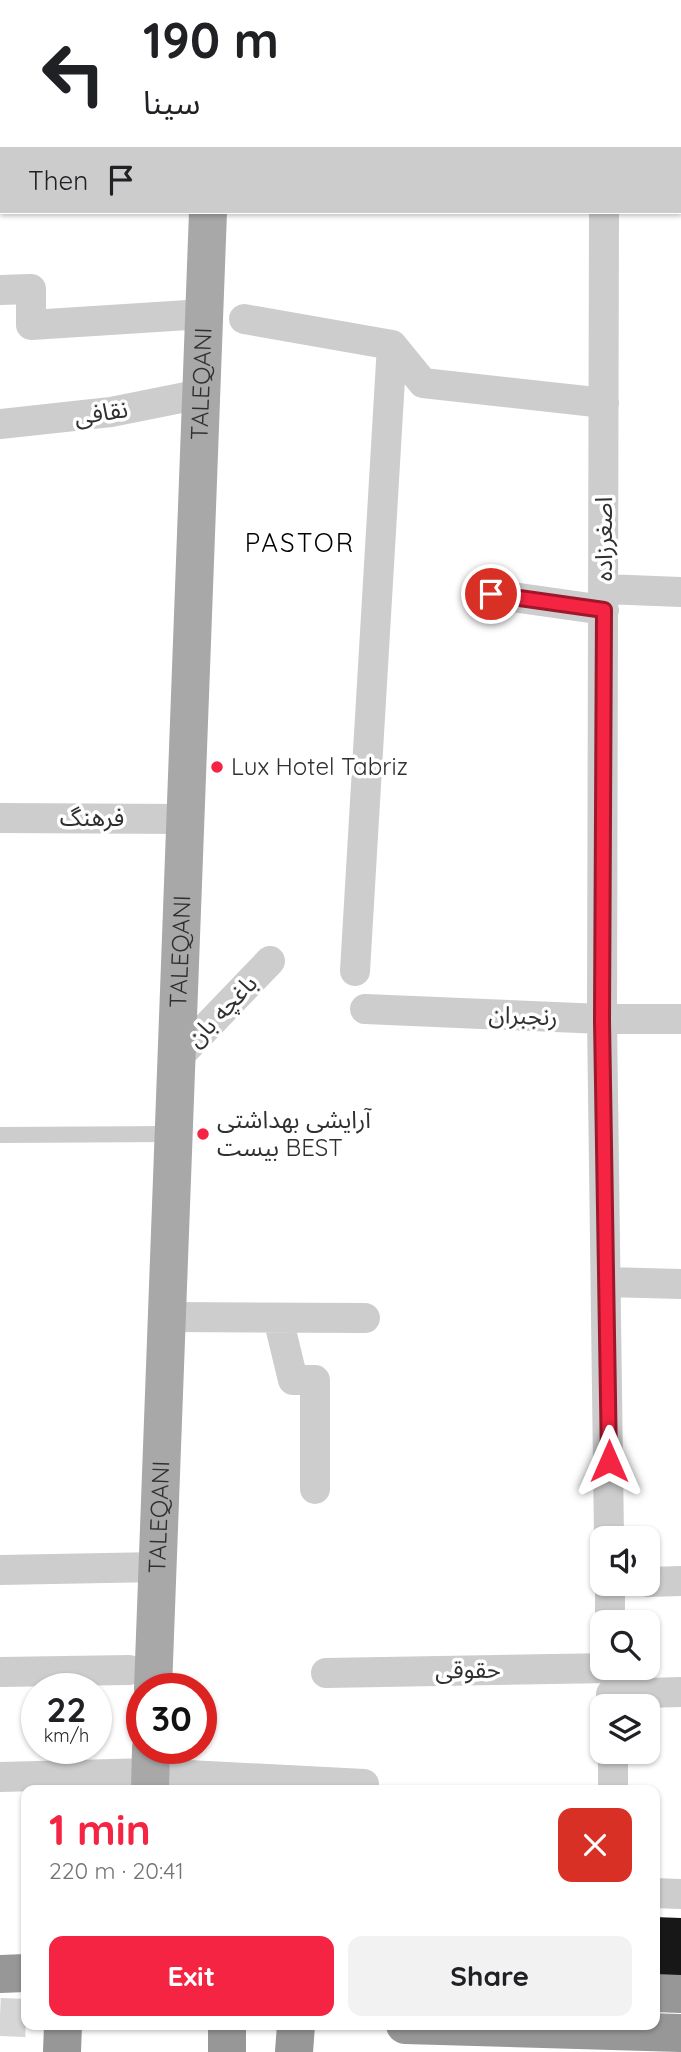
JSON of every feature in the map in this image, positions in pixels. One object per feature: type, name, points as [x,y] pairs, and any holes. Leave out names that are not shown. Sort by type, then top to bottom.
[{"type":"highway","points":[[0,1974],[21,1973]]},
{"type":"highway","points":[[660,1993],[681,1994]]},
{"type":"highway","points":[[62,2052],[63,2030]]},
{"type":"highway","points":[[227,2030],[228,2052]]},
{"type":"highway","points":[[295,2052],[296,2030]]},
{"type":"highway","points":[[578,2030],[681,2033]]},
{"type":"main road","name":"TALEQANI","points":[[142,1673],[158,1567],[174,1061],[208,214]]},
{"type":"street","name":"اصغرزاده","points":[[604,214],[602,1020],[609,1526]]},
{"type":"street","points":[[0,290],[31,289],[31,324],[204,314]]},
{"type":"street","points":[[244,319],[391,345],[423,383],[604,403]]},
{"type":"street","points":[[355,971],[391,345]]},
{"type":"street","name":"نقافی","points":[[0,424],[111,412],[201,394]]},
{"type":"street","points":[[491,594],[604,599],[681,592]]},
{"type":"street","name":"فرهنگ","points":[[0,818],[184,819]]},
{"type":"street","name":"باغچه بان","points":[[174,1061],[270,961]]},
{"type":"street","name":"رنجبران","points":[[365,1009],[602,1020],[681,1018]]},
{"type":"street","points":[[607,1282],[681,1284]]},
{"type":"street","points":[[165,1317],[365,1318]]},
{"type":"street","points":[[278,1318],[293,1380],[315,1380],[315,1489]]},
{"type":"street","points":[[0,1570],[158,1567]]},
{"type":"street","points":[[660,1582],[681,1581]]},
{"type":"street","points":[[0,1672],[126,1679]]},
{"type":"street","name":"حقوقی","points":[[326,1673],[611,1684],[681,1692]]},
{"type":"street","points":[[612,1764],[613,1785]]},
{"type":"street","points":[[0,1777],[150,1770],[364,1784]]},
{"type":"street","points":[[660,1893],[681,1894]]},
{"type":"lane","points":[[0,1135],[172,1134]]},
{"type":"building","points":[[660,1917],[681,1918],[681,1984],[660,1982]]},
{"type":"tunnel","points":[[0,2017],[21,2018]]},
{"type":"place","name":"Lux Hotel Tabriz","points":[[217,767]]},
{"type":"place","name":"آرایشی بهداشتی بیست BEST","points":[[203,1134]]},
{"type":"district","name":"PASTOR","points":[[300,543]]},
{"type":"route","points":[[491,594],[604,610],[602,1020],[609,1461]]}]
